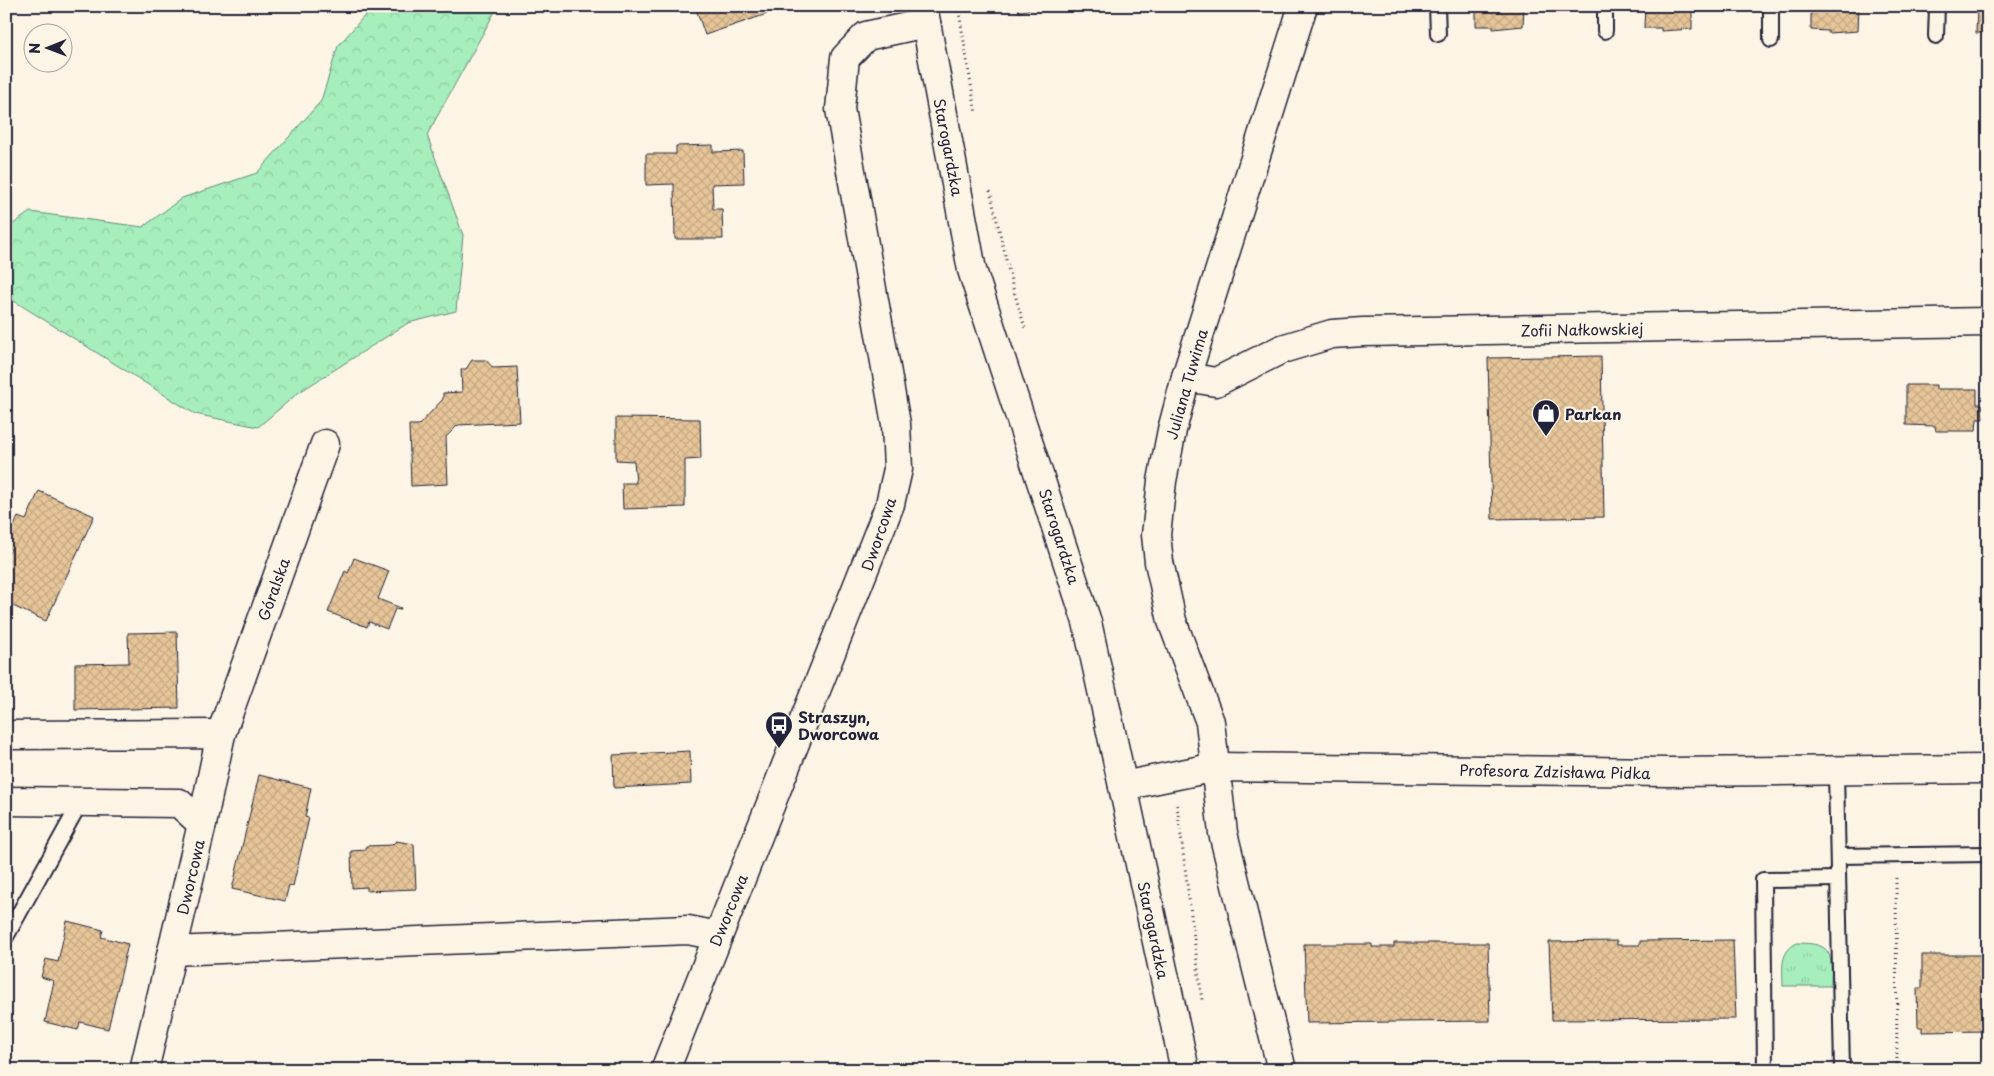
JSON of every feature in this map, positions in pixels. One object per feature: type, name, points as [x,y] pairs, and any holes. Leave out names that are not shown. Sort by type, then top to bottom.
[{"type":"street","name":"Juliana Tuwima","points":[[1282,1070],[1223,833],[1210,722],[1166,598],[1156,535],[1162,482],[1172,430],[1186,376],[1303,6]]},
{"type":"street","name":"Starogardzka","points":[[924,14],[972,270],[1087,622],[1185,1070]]},
{"type":"street","name":"Dworcowa","points":[[665,1070],[873,553],[890,504],[898,469],[896,424],[840,109],[846,58],[866,36],[924,14]]},
{"type":"street","name":"Zofii Nałkowskiej","points":[[1186,376],[1216,382],[1282,349],[1332,334],[1988,322]]},
{"type":"street","name":"Góralska","points":[[202,824],[221,734],[325,444]]},
{"type":"street","points":[[6,735],[221,734]]},
{"type":"street","name":"Profesora Zdzisława Pidka","points":[[1123,786],[1216,767],[1668,772],[1988,769]]},
{"type":"street","name":"Dworcowa","points":[[6,801],[180,803],[202,824],[144,1070]]},
{"type":"street","points":[[172,951],[688,930],[718,936]]},
{"type":"lane","points":[[1437,6],[1438,34]]},
{"type":"lane","points":[[1605,6],[1605,31]]},
{"type":"lane","points":[[1771,6],[1771,40]]},
{"type":"lane","points":[[1936,6],[1936,36]]},
{"type":"lane","points":[[1836,771],[1842,1070]]},
{"type":"lane","points":[[6,936],[80,803]]},
{"type":"lane","points":[[1838,856],[1988,854]]},
{"type":"lane","points":[[1765,1070],[1763,880],[1838,880]]},
{"type":"path","points":[[958,6],[977,121]]},
{"type":"path","points":[[989,188],[1012,285]]},
{"type":"path","points":[[1176,797],[1204,1010]]},
{"type":"path","points":[[1896,856],[1898,1070]]},
{"type":"green space","points":[[373,6],[498,6],[427,135],[463,235],[456,311],[408,323],[298,393],[258,427],[195,414],[6,296],[6,229],[30,212],[143,227],[182,198],[257,173],[321,101],[338,46]]},
{"type":"green space","points":[[1797,943],[1818,945],[1828,952],[1831,965],[1831,986],[1783,986],[1783,962],[1787,951]]},
{"type":"building","points":[[695,6],[765,6],[767,14],[705,35]]},
{"type":"building","points":[[1017,6],[1042,6],[1019,12]]},
{"type":"building","points":[[1476,6],[1524,6],[1523,26],[1493,29],[1493,26],[1476,26]]},
{"type":"building","points":[[1645,6],[1692,6],[1692,29],[1661,31],[1661,28],[1644,28]]},
{"type":"building","points":[[1811,6],[1859,6],[1858,31],[1828,33],[1828,31],[1811,30]]},
{"type":"building","points":[[1977,6],[1988,6],[1988,33],[1976,33]]},
{"type":"building","points":[[713,145],[713,152],[743,151],[744,183],[712,184],[713,209],[722,209],[723,239],[675,239],[674,184],[646,185],[646,154],[676,154],[676,146]]},
{"type":"building","name":"Parkan","points":[[1601,356],[1604,517],[1492,519],[1488,358]]},
{"type":"building","points":[[472,360],[486,360],[493,368],[517,367],[520,422],[458,425],[446,437],[448,484],[411,486],[409,425],[419,425],[443,399],[443,393],[462,392],[461,369],[466,369]]},
{"type":"building","points":[[1906,385],[1936,385],[1936,389],[1977,389],[1977,404],[1982,404],[1983,419],[1977,419],[1976,431],[1936,431],[1935,426],[1906,425]]},
{"type":"building","points":[[616,418],[700,419],[701,459],[685,460],[685,507],[623,509],[622,483],[636,483],[634,461],[616,460]]},
{"type":"building","points":[[39,491],[94,516],[46,621],[6,603],[6,559],[11,549],[6,547],[6,542],[18,517],[26,520]]},
{"type":"building","points":[[354,558],[389,571],[378,599],[401,608],[400,610],[395,609],[387,629],[369,622],[367,627],[328,612],[345,571],[348,573]]},
{"type":"building","points":[[177,632],[179,708],[75,710],[75,664],[129,663],[128,633]]},
{"type":"building","points":[[690,751],[691,784],[614,788],[613,755]]},
{"type":"building","points":[[259,775],[311,788],[305,817],[309,818],[293,886],[289,885],[285,901],[232,889]]},
{"type":"building","points":[[396,841],[414,844],[416,889],[367,891],[367,887],[352,888],[351,851],[366,850],[366,846],[392,845]]},
{"type":"building","points":[[67,921],[103,930],[101,937],[128,944],[108,1029],[80,1022],[78,1030],[45,1022],[54,981],[41,977],[46,959],[58,962]]},
{"type":"building","points":[[1733,940],[1736,1019],[1552,1020],[1549,942],[1617,941],[1617,945],[1640,945],[1640,941]]},
{"type":"building","points":[[1394,943],[1488,943],[1490,1021],[1307,1023],[1304,944],[1372,944],[1372,947],[1394,947]]},
{"type":"building","points":[[1922,955],[1988,955],[1988,1031],[1922,1032],[1922,1027],[1918,1027],[1917,988],[1922,988]]},
{"type":"place","name":"Parkan","points":[[1546,437]]},
{"type":"place","name":"Straszyn, Dworcowa","points":[[779,749]]}]
